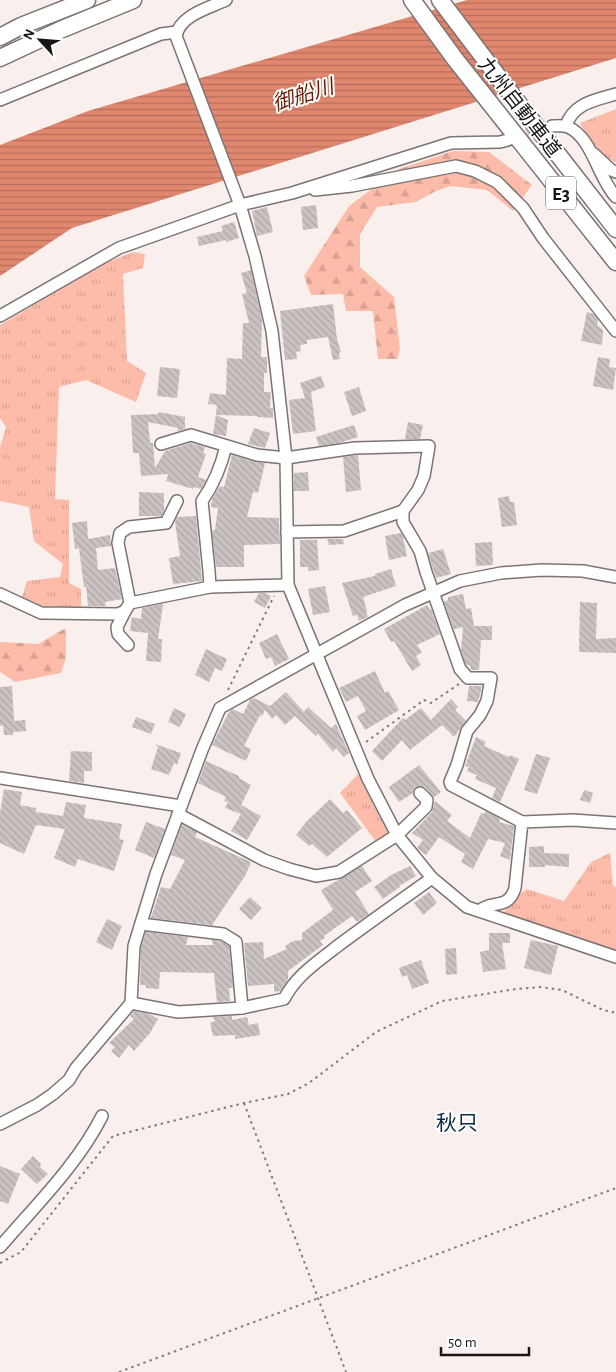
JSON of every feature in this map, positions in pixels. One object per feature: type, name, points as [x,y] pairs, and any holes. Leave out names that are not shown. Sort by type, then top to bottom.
[{"type":"highway","points":[[0,37],[21,26],[87,0]]},
{"type":"highway","points":[[0,58],[60,30],[133,0]]},
{"type":"highway","points":[[405,0],[455,59]]},
{"type":"highway","name":"九州自動車道","points":[[412,0],[507,132],[616,262]]},
{"type":"highway","name":"九州自動車道","points":[[440,0],[616,229]]},
{"type":"street","points":[[226,0],[189,17],[182,23],[177,37],[240,205],[255,256],[272,330],[286,458],[287,532],[283,586],[316,655],[368,779],[397,835],[432,878],[467,907],[616,957]]},
{"type":"street","points":[[0,100],[161,34],[177,37]]},
{"type":"street","points":[[566,126],[572,112],[583,104],[616,94]]},
{"type":"street","points":[[552,126],[566,126],[580,135],[608,188],[616,197]]},
{"type":"street","points":[[0,316],[118,248],[240,205],[292,193],[452,143],[500,142],[507,132]]},
{"type":"street","points":[[588,147],[611,170],[616,172]]},
{"type":"street","points":[[292,193],[352,186],[456,166],[474,171],[497,182],[523,208],[543,238],[616,331]]},
{"type":"street","points":[[161,444],[191,435],[257,455],[286,458],[355,448],[429,446],[424,476],[418,490],[403,511],[403,522],[420,551],[460,668],[468,678],[491,678],[487,701],[480,715],[467,731],[458,765],[450,782],[451,785],[522,822],[573,820],[616,823]]},
{"type":"street","points":[[210,587],[202,501],[220,469],[226,446]]},
{"type":"street","points":[[128,645],[118,634],[117,627],[128,607],[118,543],[120,533],[129,527],[166,524],[177,501]]},
{"type":"street","points":[[287,532],[344,531],[403,511]]},
{"type":"street","points":[[0,1124],[37,1105],[53,1094],[68,1080],[131,1003],[134,946],[156,874],[179,810],[220,708],[405,604],[460,581],[501,573],[542,570],[583,571],[616,577]]},
{"type":"street","points":[[0,594],[41,613],[118,614],[128,607],[210,587],[283,586]]},
{"type":"street","points":[[0,778],[179,810],[264,860],[316,876],[339,872],[397,835],[426,807],[427,800],[420,793]]},
{"type":"street","points":[[478,911],[483,906],[505,903],[513,895],[522,822]]},
{"type":"street","points":[[131,1003],[178,1012],[242,1008],[284,999],[300,976],[356,932],[432,878]]},
{"type":"street","points":[[141,924],[223,934],[236,942],[242,1008]]},
{"type":"street","points":[[0,1247],[79,1154],[102,1116]]},
{"type":"path","points":[[220,708],[239,664],[283,586]]},
{"type":"path","points":[[356,749],[424,700],[431,703],[468,678]]},
{"type":"path","points":[[0,1263],[21,1252],[112,1136],[288,1094],[309,1083],[376,1032],[442,1001],[507,990],[541,987],[562,990],[602,1010],[616,1012]]},
{"type":"path","points":[[244,1103],[346,1372]]},
{"type":"path","points":[[119,1372],[616,1188]]},
{"type":"green space","points":[[616,109],[616,163],[600,151],[580,123]]},
{"type":"green space","points":[[453,151],[489,152],[532,185],[513,211],[487,190],[450,186],[416,202],[377,207],[360,234],[360,267],[394,297],[400,349],[397,359],[378,359],[373,311],[346,311],[343,294],[311,295],[304,276],[349,206],[399,169]]},
{"type":"green space","points":[[133,252],[145,254],[143,268],[123,274],[127,361],[146,373],[136,402],[86,380],[59,387],[55,499],[69,500],[69,583],[81,589],[81,608],[39,606],[22,597],[27,581],[60,577],[63,564],[34,541],[29,507],[0,501],[0,447],[6,427],[0,418],[0,325],[103,264]]},
{"type":"green space","points":[[66,628],[66,658],[61,673],[15,682],[0,672],[0,642],[38,644]]},
{"type":"green space","points":[[358,774],[389,835],[377,843],[340,793]]},
{"type":"green space","points":[[610,853],[613,886],[616,887],[616,953],[504,912],[513,898],[527,889],[564,901],[591,862]]},
{"type":"water","name":"御船川","points":[[467,0],[616,0],[616,58],[72,228],[0,276],[0,145],[88,111]]},
{"type":"building","points":[[316,205],[318,228],[303,230],[301,207]]},
{"type":"building","points":[[267,207],[273,232],[257,236],[252,211]]},
{"type":"building","points":[[234,222],[239,238],[199,246],[197,237],[223,231],[221,226]]},
{"type":"building","points":[[251,270],[262,320],[261,357],[267,357],[267,373],[264,373],[264,392],[271,392],[270,408],[273,408],[273,418],[216,415],[217,405],[208,404],[210,393],[226,395],[227,358],[242,359],[243,323],[249,323],[242,294],[247,293],[241,273]]},
{"type":"building","points":[[333,304],[337,339],[341,352],[339,353],[340,359],[333,360],[328,337],[307,340],[307,344],[300,345],[301,351],[296,352],[297,359],[285,360],[280,311]]},
{"type":"building","points":[[587,312],[593,314],[598,320],[597,325],[603,330],[602,345],[581,341]]},
{"type":"building","points":[[598,357],[610,359],[609,367],[616,368],[613,390],[593,386]]},
{"type":"building","points":[[160,367],[180,369],[177,398],[157,396]]},
{"type":"building","points":[[321,376],[325,387],[311,392],[316,431],[293,434],[289,400],[305,398],[300,383]]},
{"type":"building","points":[[359,387],[366,411],[352,416],[344,392]]},
{"type":"building","points":[[159,412],[185,417],[185,429],[177,431],[178,428],[148,422],[150,443],[153,443],[155,468],[165,451],[191,443],[205,447],[203,453],[206,454],[198,477],[206,480],[201,489],[194,487],[193,489],[166,481],[168,474],[141,476],[139,453],[133,453],[131,415],[158,414]]},
{"type":"building","points":[[216,415],[228,420],[226,436],[213,434]]},
{"type":"building","points":[[408,422],[423,425],[420,439],[405,439]]},
{"type":"building","points":[[354,425],[358,437],[339,443],[319,446],[316,437]]},
{"type":"building","points":[[254,428],[270,433],[265,448],[248,444]]},
{"type":"building","points":[[232,455],[265,463],[258,493],[253,492],[247,517],[279,518],[280,544],[244,545],[244,567],[216,567],[212,531],[215,530],[218,508],[211,507],[212,499],[220,486],[224,487]]},
{"type":"building","points":[[358,455],[361,490],[346,492],[343,457]]},
{"type":"building","points":[[308,472],[309,491],[294,491],[294,473]]},
{"type":"building","points":[[139,492],[164,493],[164,511],[161,516],[139,516]]},
{"type":"building","points":[[509,496],[510,502],[514,502],[517,525],[502,527],[498,498]]},
{"type":"building","points":[[196,516],[202,581],[173,584],[169,558],[180,556],[175,522],[177,517]]},
{"type":"building","points":[[87,521],[88,539],[110,535],[111,546],[96,548],[98,570],[115,568],[122,599],[105,602],[106,606],[88,606],[79,548],[75,549],[72,523]]},
{"type":"building","points":[[401,533],[407,556],[389,560],[385,536]]},
{"type":"building","points":[[327,539],[343,539],[344,544],[329,545]]},
{"type":"building","points":[[300,540],[317,540],[319,570],[308,571],[308,567],[300,567]]},
{"type":"building","points":[[492,542],[493,565],[476,566],[475,543]]},
{"type":"building","points":[[443,549],[451,574],[436,578],[428,553]]},
{"type":"building","points":[[391,569],[396,586],[363,597],[368,617],[359,621],[357,615],[353,616],[342,583],[375,576],[375,574]]},
{"type":"building","points":[[325,586],[330,612],[313,615],[308,589]]},
{"type":"building","points":[[259,593],[271,596],[265,608],[254,602]]},
{"type":"building","points":[[463,594],[466,609],[471,608],[474,626],[492,626],[492,640],[481,640],[479,670],[471,670],[470,665],[466,665],[461,650],[463,627],[454,629],[444,602],[448,600],[448,597]]},
{"type":"building","points":[[580,602],[597,603],[596,639],[616,638],[616,653],[579,652]]},
{"type":"building","points":[[163,605],[158,639],[162,639],[161,662],[146,661],[148,633],[130,631],[132,617],[141,619],[142,608]]},
{"type":"building","points":[[427,605],[431,609],[440,634],[417,645],[422,652],[416,656],[421,665],[412,671],[394,641],[391,642],[384,629]]},
{"type":"building","points":[[277,634],[289,659],[275,666],[271,657],[266,659],[259,643]]},
{"type":"building","points":[[206,649],[227,659],[222,671],[215,668],[209,682],[195,675]]},
{"type":"building","points":[[375,671],[385,693],[388,691],[399,710],[365,730],[357,716],[366,711],[358,696],[346,702],[339,688]]},
{"type":"building","points":[[12,686],[14,721],[25,720],[26,731],[13,732],[13,735],[4,735],[3,725],[0,726],[0,687]]},
{"type":"building","points":[[469,686],[482,686],[478,702],[467,701]]},
{"type":"building","points":[[286,692],[304,712],[308,707],[331,728],[336,724],[349,753],[344,757],[336,748],[333,752],[318,734],[316,736],[295,716],[285,725],[276,715],[272,719],[265,710],[262,716],[260,715],[244,746],[251,749],[246,761],[212,745],[229,712],[233,709],[243,714],[250,700],[254,698],[270,706]]},
{"type":"building","points":[[451,699],[458,707],[455,710],[466,721],[454,737],[442,725],[410,750],[402,740],[382,761],[372,751],[403,718],[405,720],[421,708],[431,720]]},
{"type":"building","points":[[174,708],[186,714],[180,727],[168,722]]},
{"type":"building","points":[[136,717],[155,724],[151,734],[132,727]]},
{"type":"building","points":[[476,737],[486,742],[484,746],[509,757],[510,755],[519,759],[500,802],[492,798],[496,788],[475,779],[477,775],[467,771],[469,767],[465,766]]},
{"type":"building","points":[[155,744],[181,753],[177,765],[174,763],[169,775],[151,769],[158,747]]},
{"type":"building","points":[[71,751],[92,752],[92,771],[84,771],[84,783],[69,781]]},
{"type":"building","points":[[536,754],[550,758],[537,794],[524,790]]},
{"type":"building","points":[[206,761],[239,776],[239,778],[251,785],[241,805],[261,816],[247,840],[231,831],[241,814],[225,808],[228,802],[224,801],[226,797],[198,783]]},
{"type":"building","points":[[419,765],[441,792],[434,797],[425,787],[419,786],[414,788],[413,793],[399,802],[389,787]]},
{"type":"building","points":[[4,789],[22,792],[20,805],[36,808],[36,812],[63,816],[66,802],[86,805],[84,818],[122,824],[119,839],[124,840],[114,871],[78,859],[75,867],[54,858],[65,829],[36,825],[24,854],[0,843],[0,813]]},
{"type":"building","points":[[584,790],[593,793],[590,803],[580,800]]},
{"type":"building","points":[[330,799],[343,813],[347,810],[362,828],[327,857],[312,844],[309,846],[296,835],[306,822]]},
{"type":"building","points":[[435,801],[452,815],[447,821],[470,838],[481,813],[484,814],[486,811],[500,819],[499,822],[514,826],[510,860],[500,856],[505,843],[488,839],[473,869],[461,862],[465,854],[439,837],[426,855],[418,849],[423,840],[412,833],[432,812]]},
{"type":"building","points":[[146,822],[165,829],[154,858],[135,850]]},
{"type":"building","points":[[182,825],[197,832],[195,837],[251,862],[245,876],[212,925],[151,918],[161,887],[170,889],[185,860],[171,855]]},
{"type":"building","points":[[544,846],[544,853],[569,854],[569,867],[545,865],[545,867],[529,867],[529,847]]},
{"type":"building","points":[[362,866],[372,881],[355,892],[369,914],[357,922],[352,916],[324,936],[325,938],[320,941],[323,945],[288,971],[288,979],[280,991],[274,992],[274,984],[248,986],[244,943],[263,942],[264,959],[287,949],[285,946],[293,941],[302,940],[302,933],[333,910],[321,890]]},
{"type":"building","points":[[410,866],[416,876],[399,886],[383,899],[374,887],[391,875]]},
{"type":"building","points":[[429,892],[437,903],[423,915],[414,903]]},
{"type":"building","points":[[250,897],[262,908],[251,920],[239,909]]},
{"type":"building","points":[[107,919],[122,926],[112,950],[96,942]]},
{"type":"building","points":[[146,932],[188,937],[186,945],[213,945],[212,940],[220,941],[229,946],[233,988],[229,988],[230,1001],[217,1002],[214,973],[160,972],[159,989],[146,988],[146,985],[140,985],[141,947]]},
{"type":"building","points":[[489,933],[510,933],[510,943],[502,943],[506,969],[483,972],[480,952],[489,950]]},
{"type":"building","points":[[531,940],[558,946],[551,975],[524,968]]},
{"type":"building","points":[[456,948],[457,974],[446,975],[445,949]]},
{"type":"building","points":[[421,960],[429,983],[412,989],[407,975],[402,977],[399,968]]},
{"type":"building","points":[[134,1011],[149,1014],[158,1019],[150,1033],[134,1051],[129,1045],[119,1058],[111,1051],[115,1047],[109,1043],[134,1019],[130,1016]]},
{"type":"building","points":[[232,1016],[232,1020],[247,1017],[249,1025],[258,1023],[260,1035],[235,1039],[235,1035],[213,1036],[210,1023],[215,1021],[213,1017]]},
{"type":"building","points":[[33,1156],[41,1164],[40,1167],[48,1174],[37,1184],[21,1169]]},
{"type":"building","points":[[0,1166],[20,1174],[8,1204],[0,1201]]},
{"type":"tunnel","points":[[511,139],[546,128]]},
{"type":"district","name":"秋只","points":[[457,1123]]}]
